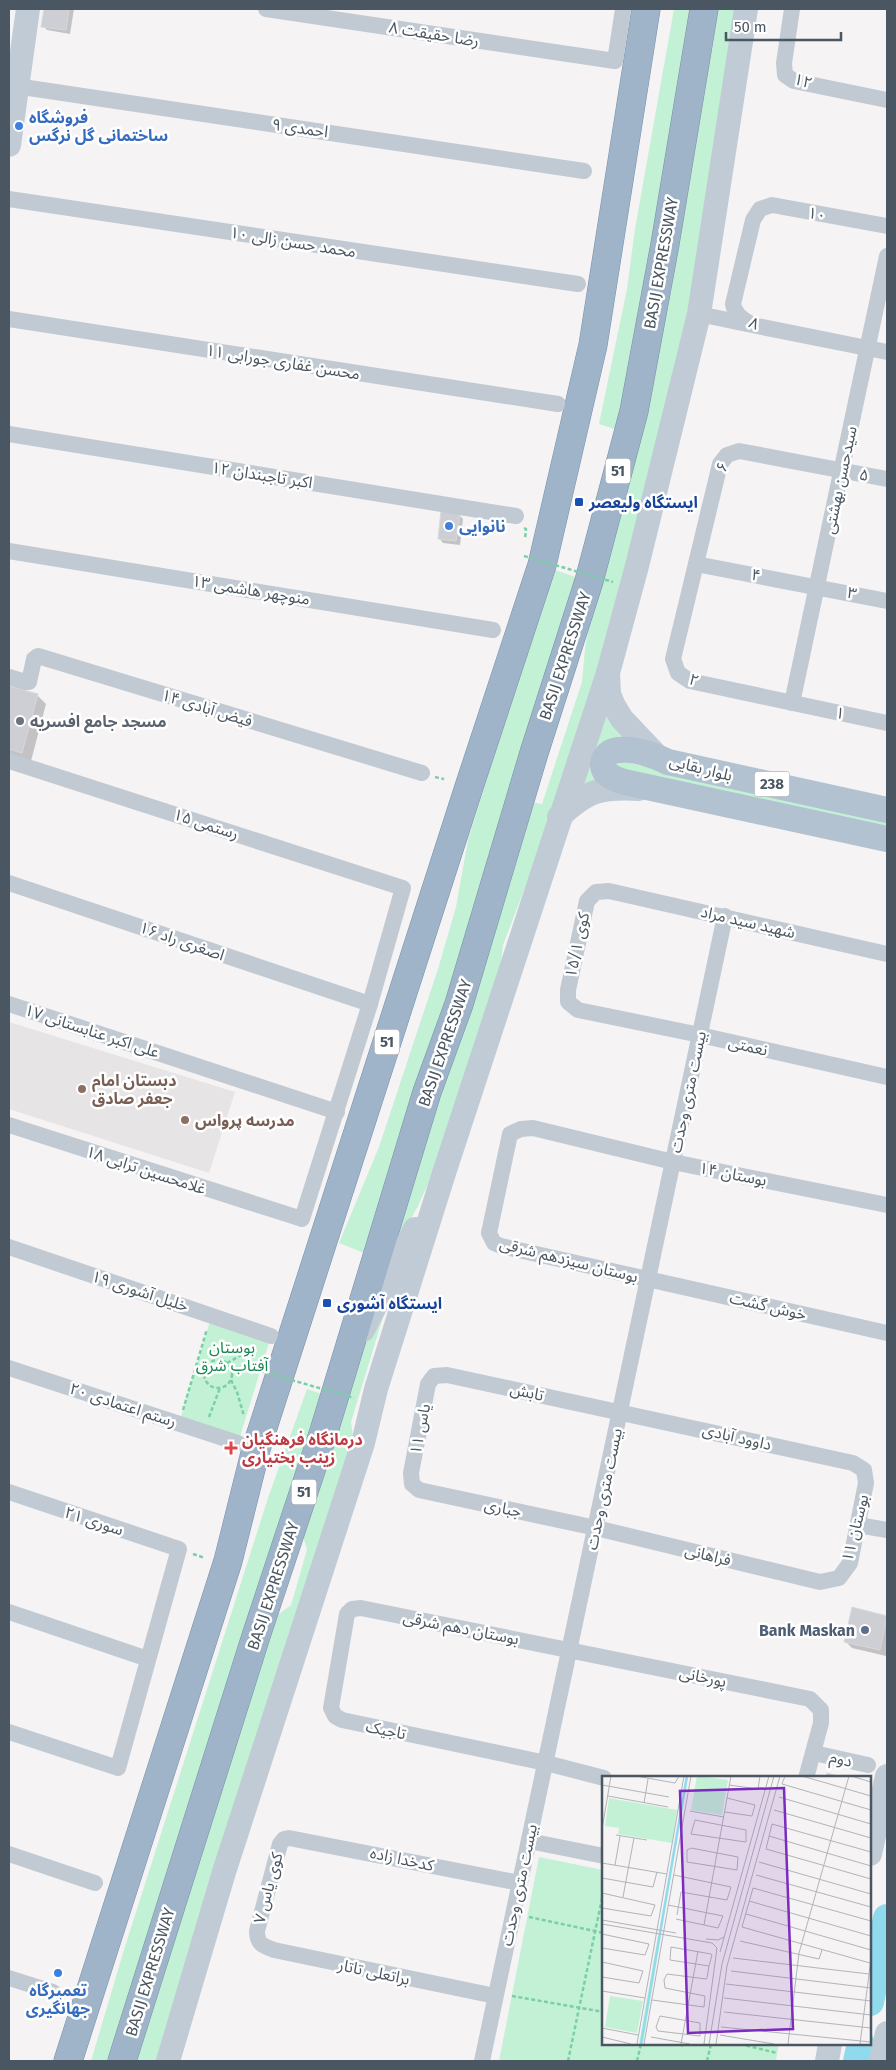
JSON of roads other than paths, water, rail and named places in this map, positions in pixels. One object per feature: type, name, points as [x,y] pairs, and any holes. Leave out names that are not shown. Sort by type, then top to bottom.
[{"type":"highway","name":"51","points":[[68,2061],[228,1561],[256,1449],[542,565],[593,345],[646,9]]},
{"type":"highway","name":"BASIJ EXPRESSWAY","points":[[122,2061],[244,1673],[324,1431],[346,1387],[428,1092],[459,1004],[534,753],[586,590],[634,411],[665,244],[704,9]]},
{"type":"main road","points":[[9,145],[13,86],[28,9]]},
{"type":"main road","points":[[168,2061],[224,1872],[363,1443],[376,1390],[445,1170],[609,665],[634,580],[699,314],[746,9]]},
{"type":"main road","name":"بلوار بقایی","points":[[609,665],[609,694],[618,712],[657,756],[668,762],[887,810]]},
{"type":"main road","points":[[657,756],[636,751],[618,750],[608,754],[603,761],[607,774],[660,791]]},
{"type":"main road","name":"بلوار بقایی","points":[[560,817],[578,799],[598,790],[613,788],[660,791],[887,839]]},
{"type":"main road","points":[[346,1387],[445,1170]]},
{"type":"main road","points":[[871,1844],[878,1771]]},
{"type":"main road","points":[[882,2061],[887,2033]]},
{"type":"main road","points":[[827,2061],[830,2045]]},
{"type":"street","name":"رضا حقیقت ۸","points":[[266,9],[609,61],[623,9]]},
{"type":"street","name":"۱۲","points":[[792,9],[784,63],[784,76],[794,81],[887,100]]},
{"type":"street","name":"احمدی ۹","points":[[13,86],[584,171]]},
{"type":"street","name":"محمد حسن زالی ۱۰","points":[[9,199],[578,284]]},
{"type":"street","name":"۱۰","points":[[753,220],[760,208],[772,205],[887,226]]},
{"type":"street","name":"۸","points":[[753,220],[733,304],[734,310],[738,315],[752,325],[887,352]]},
{"type":"street","name":"سیدحسن بهشتی","points":[[792,703],[887,256]]},
{"type":"street","points":[[699,314],[752,325]]},
{"type":"street","name":"محسن غفاری جورابی ۱۱","points":[[9,319],[558,404]]},
{"type":"street","name":"اکبر تاجبندان ۱۲","points":[[9,434],[516,516]]},
{"type":"street","name":"۶","points":[[696,564],[720,464],[727,455],[739,451],[842,471]]},
{"type":"street","name":"۵","points":[[842,471],[887,479]]},
{"type":"street","name":"منوچهر هاشمی ۱۳","points":[[9,551],[493,630]]},
{"type":"street","name":"۴","points":[[696,564],[817,586]]},
{"type":"street","name":"۲","points":[[696,564],[673,658],[678,673],[690,681],[792,703]]},
{"type":"street","name":"۳","points":[[817,586],[887,601]]},
{"type":"street","name":"فیض آبادی ۱۴","points":[[9,677],[29,682],[34,659],[38,656],[422,773]]},
{"type":"street","name":"۱","points":[[792,703],[887,723]]},
{"type":"street","name":"رستمی ۱۵","points":[[9,761],[403,888],[362,1002]]},
{"type":"street","name":"اصغری راد ۱۶","points":[[9,883],[362,1002]]},
{"type":"street","name":"شهید سید مراد","points":[[609,891],[887,954]]},
{"type":"street","name":"کوی ۱۵/۱","points":[[578,1010],[568,1002],[568,990],[587,901],[596,892],[609,891]]},
{"type":"street","name":"بیست متری وحدت","points":[[482,2061],[504,1996],[528,1841],[725,916]]},
{"type":"street","points":[[337,1112],[362,1002]]},
{"type":"street","name":"علی اکبر عنابستانی ۱۷","points":[[9,1004],[337,1112]]},
{"type":"street","name":"نعمتی","points":[[578,1010],[887,1077]]},
{"type":"street","name":"غلامحسین ترابی ۱۸","points":[[9,1125],[302,1219],[337,1112]]},
{"type":"street","name":"بوستان ۱۴","points":[[521,1128],[532,1128],[673,1162],[887,1205]]},
{"type":"street","name":"بوستان سیزدهم شرقی","points":[[521,1128],[510,1134],[489,1233],[494,1243],[648,1279]]},
{"type":"street","name":"خلیل آشوری ۱۹","points":[[9,1247],[271,1336]]},
{"type":"street","name":"خوش گشت","points":[[648,1279],[887,1333]]},
{"type":"street","name":"رستم اعتمادی ۲۰","points":[[9,1368],[238,1443]]},
{"type":"street","name":"تابش","points":[[434,1376],[447,1374],[620,1411]]},
{"type":"street","name":"یاس ۱۱","points":[[412,1484],[411,1473],[428,1384],[434,1376]]},
{"type":"street","name":"داوود آبادی","points":[[620,1411],[853,1463]]},
{"type":"street","name":"بوستان ۱۱","points":[[820,1582],[840,1578],[850,1563],[866,1484],[864,1470],[853,1463]]},
{"type":"street","name":"جباری","points":[[412,1484],[419,1490],[596,1528]]},
{"type":"street","name":"سوری ۲۱","points":[[9,1492],[179,1549],[148,1659]]},
{"type":"street","points":[[858,1525],[887,1530]]},
{"type":"street","name":"فراهانی","points":[[596,1528],[820,1582]]},
{"type":"street","name":"بوستان دهم شرقی","points":[[352,1609],[361,1608],[569,1649]]},
{"type":"street","name":"تاجیک","points":[[352,1609],[347,1614],[342,1642],[331,1708],[334,1716],[342,1720],[546,1763]]},
{"type":"street","points":[[9,1612],[148,1659],[118,1768],[9,1732]]},
{"type":"street","name":"پورخانی","points":[[569,1649],[810,1700],[821,1710],[821,1723],[814,1753]]},
{"type":"street","points":[[807,1776],[814,1753]]},
{"type":"street","name":"دوم","points":[[814,1753],[878,1771]]},
{"type":"street","points":[[546,1763],[602,1777]]},
{"type":"street","name":"کدخدا زاده","points":[[284,1839],[309,1840],[520,1883]]},
{"type":"street","name":"کوی یاس ۷","points":[[257,1939],[257,1931],[280,1844],[284,1839]]},
{"type":"street","points":[[528,1841],[602,1856]]},
{"type":"street","points":[[9,1854],[95,1883]]},
{"type":"street","name":"براتعلی تاتار","points":[[257,1939],[262,1946],[274,1950],[504,1996]]},
{"type":"street","points":[[9,1978],[52,1992]]},
{"type":"waterway","points":[[871,1997],[887,1918]]},
{"type":"waterway","points":[[857,2061],[861,2045]]},
{"type":"place","name":"فروشگاه ساختمانی گل نرگس","points":[[19,126]]},
{"type":"place","name":"ایستگاه ولیعصر","points":[[579,502]]},
{"type":"place","name":"نانوایی","points":[[449,526]]},
{"type":"place","name":"مسجد جامع افسریه","points":[[20,721]]},
{"type":"place","name":"دبستان امام جعفر صادق","points":[[82,1089]]},
{"type":"place","name":"مدرسه پرواس","points":[[185,1120]]},
{"type":"place","name":"ایستگاه آشوری","points":[[327,1303]]},
{"type":"place","name":"درمانگاه فرهنگیان زینب بختیاری","points":[[231,1448]]},
{"type":"place","name":"Bank Maskan","points":[[865,1630]]},
{"type":"place","name":"تعمیرگاه جهانگیری","points":[[58,1973]]},
{"type":"park label","name":"بوستان آفتاب شرق","points":[[232,1356]]}]
